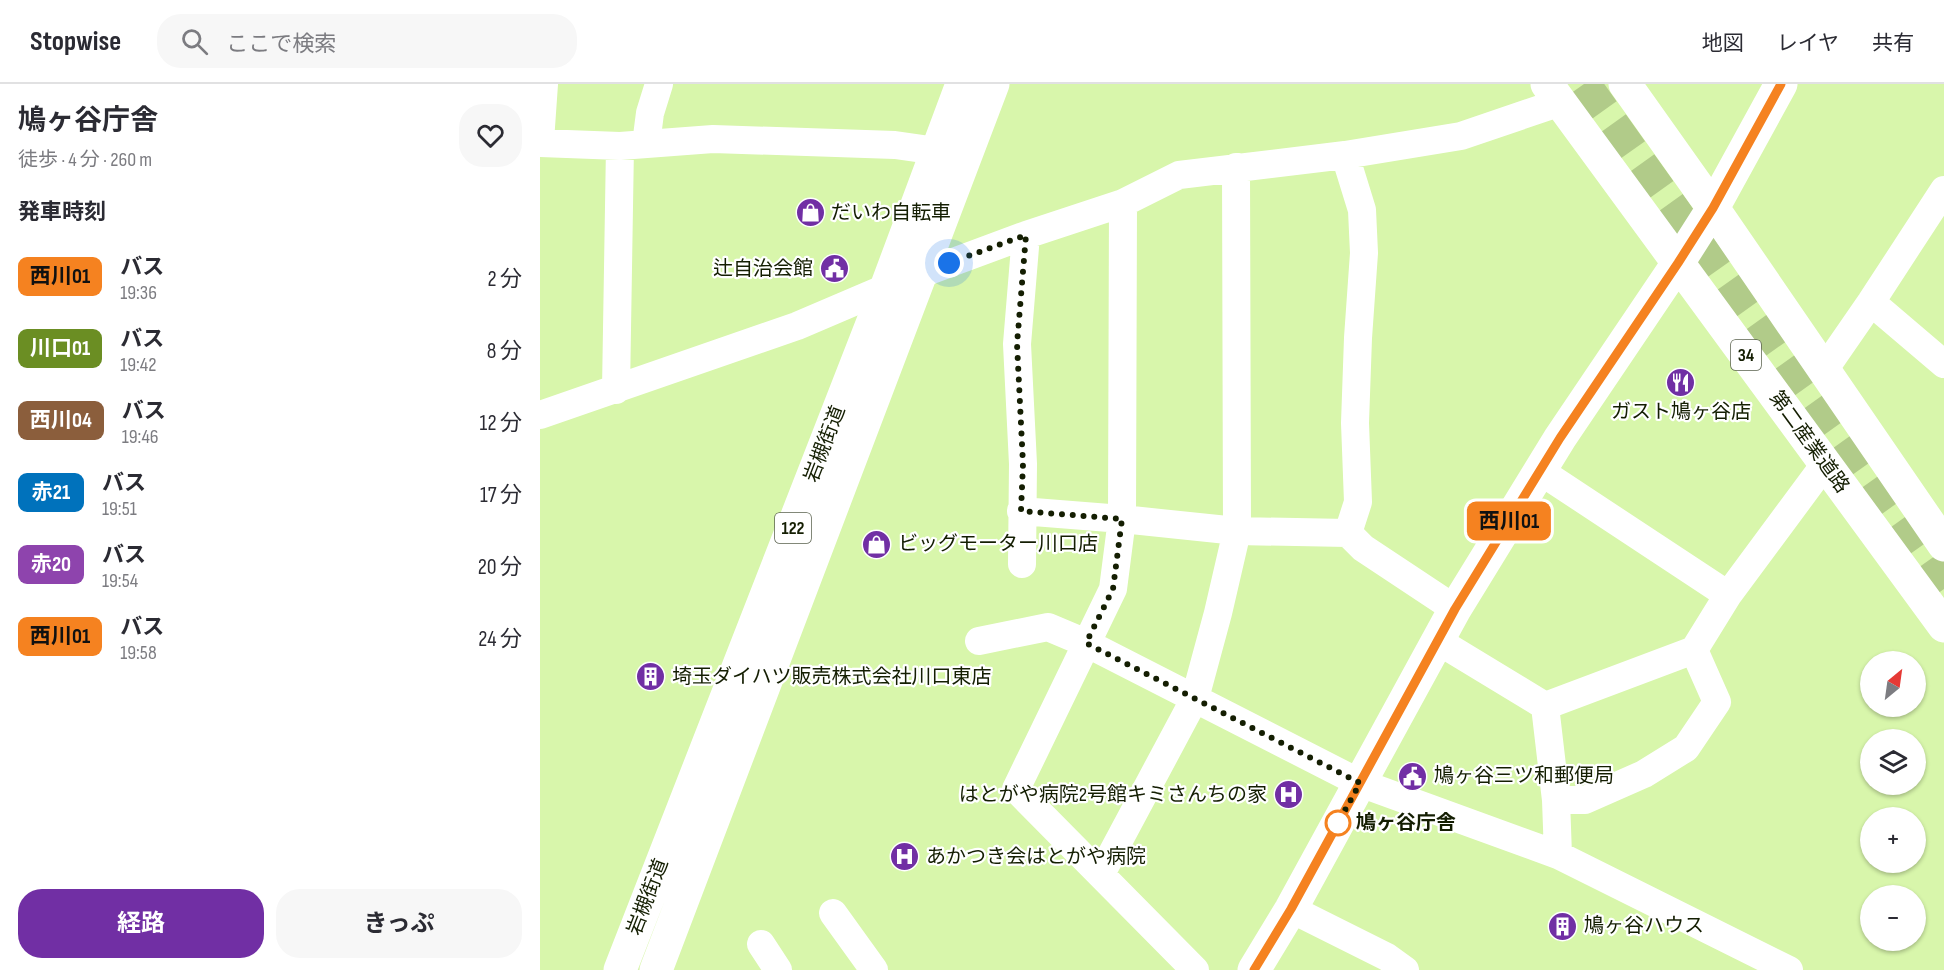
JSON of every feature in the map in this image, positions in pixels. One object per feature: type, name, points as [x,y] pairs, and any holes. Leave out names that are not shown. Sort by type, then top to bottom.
[{"type":"main road","name":"岩槻街道","points":[[620,970],[886,288],[962,84]]},
{"type":"main road","name":"岩槻街道","points":[[656,970],[993,84]]},
{"type":"main road","points":[[1625,84],[1713,208],[1944,545]]},
{"type":"main road","points":[[1254,970],[1291,909],[1455,609],[1560,438],[1713,208],[1781,84]]},
{"type":"main road","name":"第二産業道路","points":[[1554,93],[1944,626]]},
{"type":"street","points":[[544,84],[540,142],[633,145],[713,139],[895,145],[937,151]]},
{"type":"street","points":[[616,390],[633,145],[650,112],[659,84]]},
{"type":"street","points":[[921,274],[1026,235],[1123,203],[1179,175],[1345,155],[1461,136],[1554,93]]},
{"type":"street","points":[[1345,155],[1362,210],[1364,253],[1355,423],[1358,502],[1348,533]]},
{"type":"street","points":[[1101,874],[1195,698],[1218,613],[1236,531],[1236,167]]},
{"type":"street","points":[[1824,370],[1871,302],[1935,224],[1944,190]]},
{"type":"street","points":[[1123,203],[1122,519],[1113,589],[1016,789],[1195,970]]},
{"type":"street","points":[[1022,564],[1023,464],[1017,344],[1026,235]]},
{"type":"street","points":[[540,415],[797,326],[886,288]]},
{"type":"street","points":[[1871,302],[1944,364]]},
{"type":"street","points":[[1545,706],[1694,650],[1728,595],[1825,464]]},
{"type":"street","points":[[1540,471],[1728,595]]},
{"type":"street","points":[[1021,511],[1236,531],[1348,533],[1363,548],[1455,609]]},
{"type":"street","points":[[979,641],[1048,627],[1086,643],[1360,783],[1558,855],[1789,970]]},
{"type":"street","points":[[1438,641],[1545,706]]},
{"type":"street","points":[[1556,800],[1585,800],[1644,774],[1686,748],[1718,702],[1694,650]]},
{"type":"street","points":[[1545,706],[1556,800],[1558,855]]},
{"type":"street","points":[[1291,909],[1392,966]]},
{"type":"street","points":[[833,913],[874,970]]},
{"type":"street","points":[[761,944],[778,970]]},
{"type":"tunnel","points":[[1584,84],[1944,589]]},
{"type":"bus line","name":"西川01","points":[[1254,970],[1291,909],[1455,609],[1560,438],[1713,208],[1753,139],[1781,84]]},
{"type":"place","name":"だいわ自転車","points":[[810,213]]},
{"type":"place","name":"辻自治会館","points":[[834,269]]},
{"type":"place","name":"ガスト鳩ヶ谷店","points":[[1681,382]]},
{"type":"place","name":"ビッグモーター川口店","points":[[877,544]]},
{"type":"place","name":"埼玉ダイハツ販売株式会社川口東店","points":[[651,677]]},
{"type":"place","name":"鳩ヶ谷三ツ和郵便局","points":[[1413,776]]},
{"type":"place","name":"はとがや病院2号館キミさんちの家","points":[[1288,795]]},
{"type":"place","name":"鳩ヶ谷庁舎","points":[[1338,823]]},
{"type":"place","name":"あかつき会はとがや病院","points":[[905,857]]},
{"type":"place","name":"鳩ヶ谷ハウス","points":[[1563,926]]},
{"type":"route","points":[[949,263],[1026,235],[1017,344],[1023,464],[1021,511],[1122,519],[1113,589],[1086,643],[1360,783],[1337,825],[1338,823]]}]
